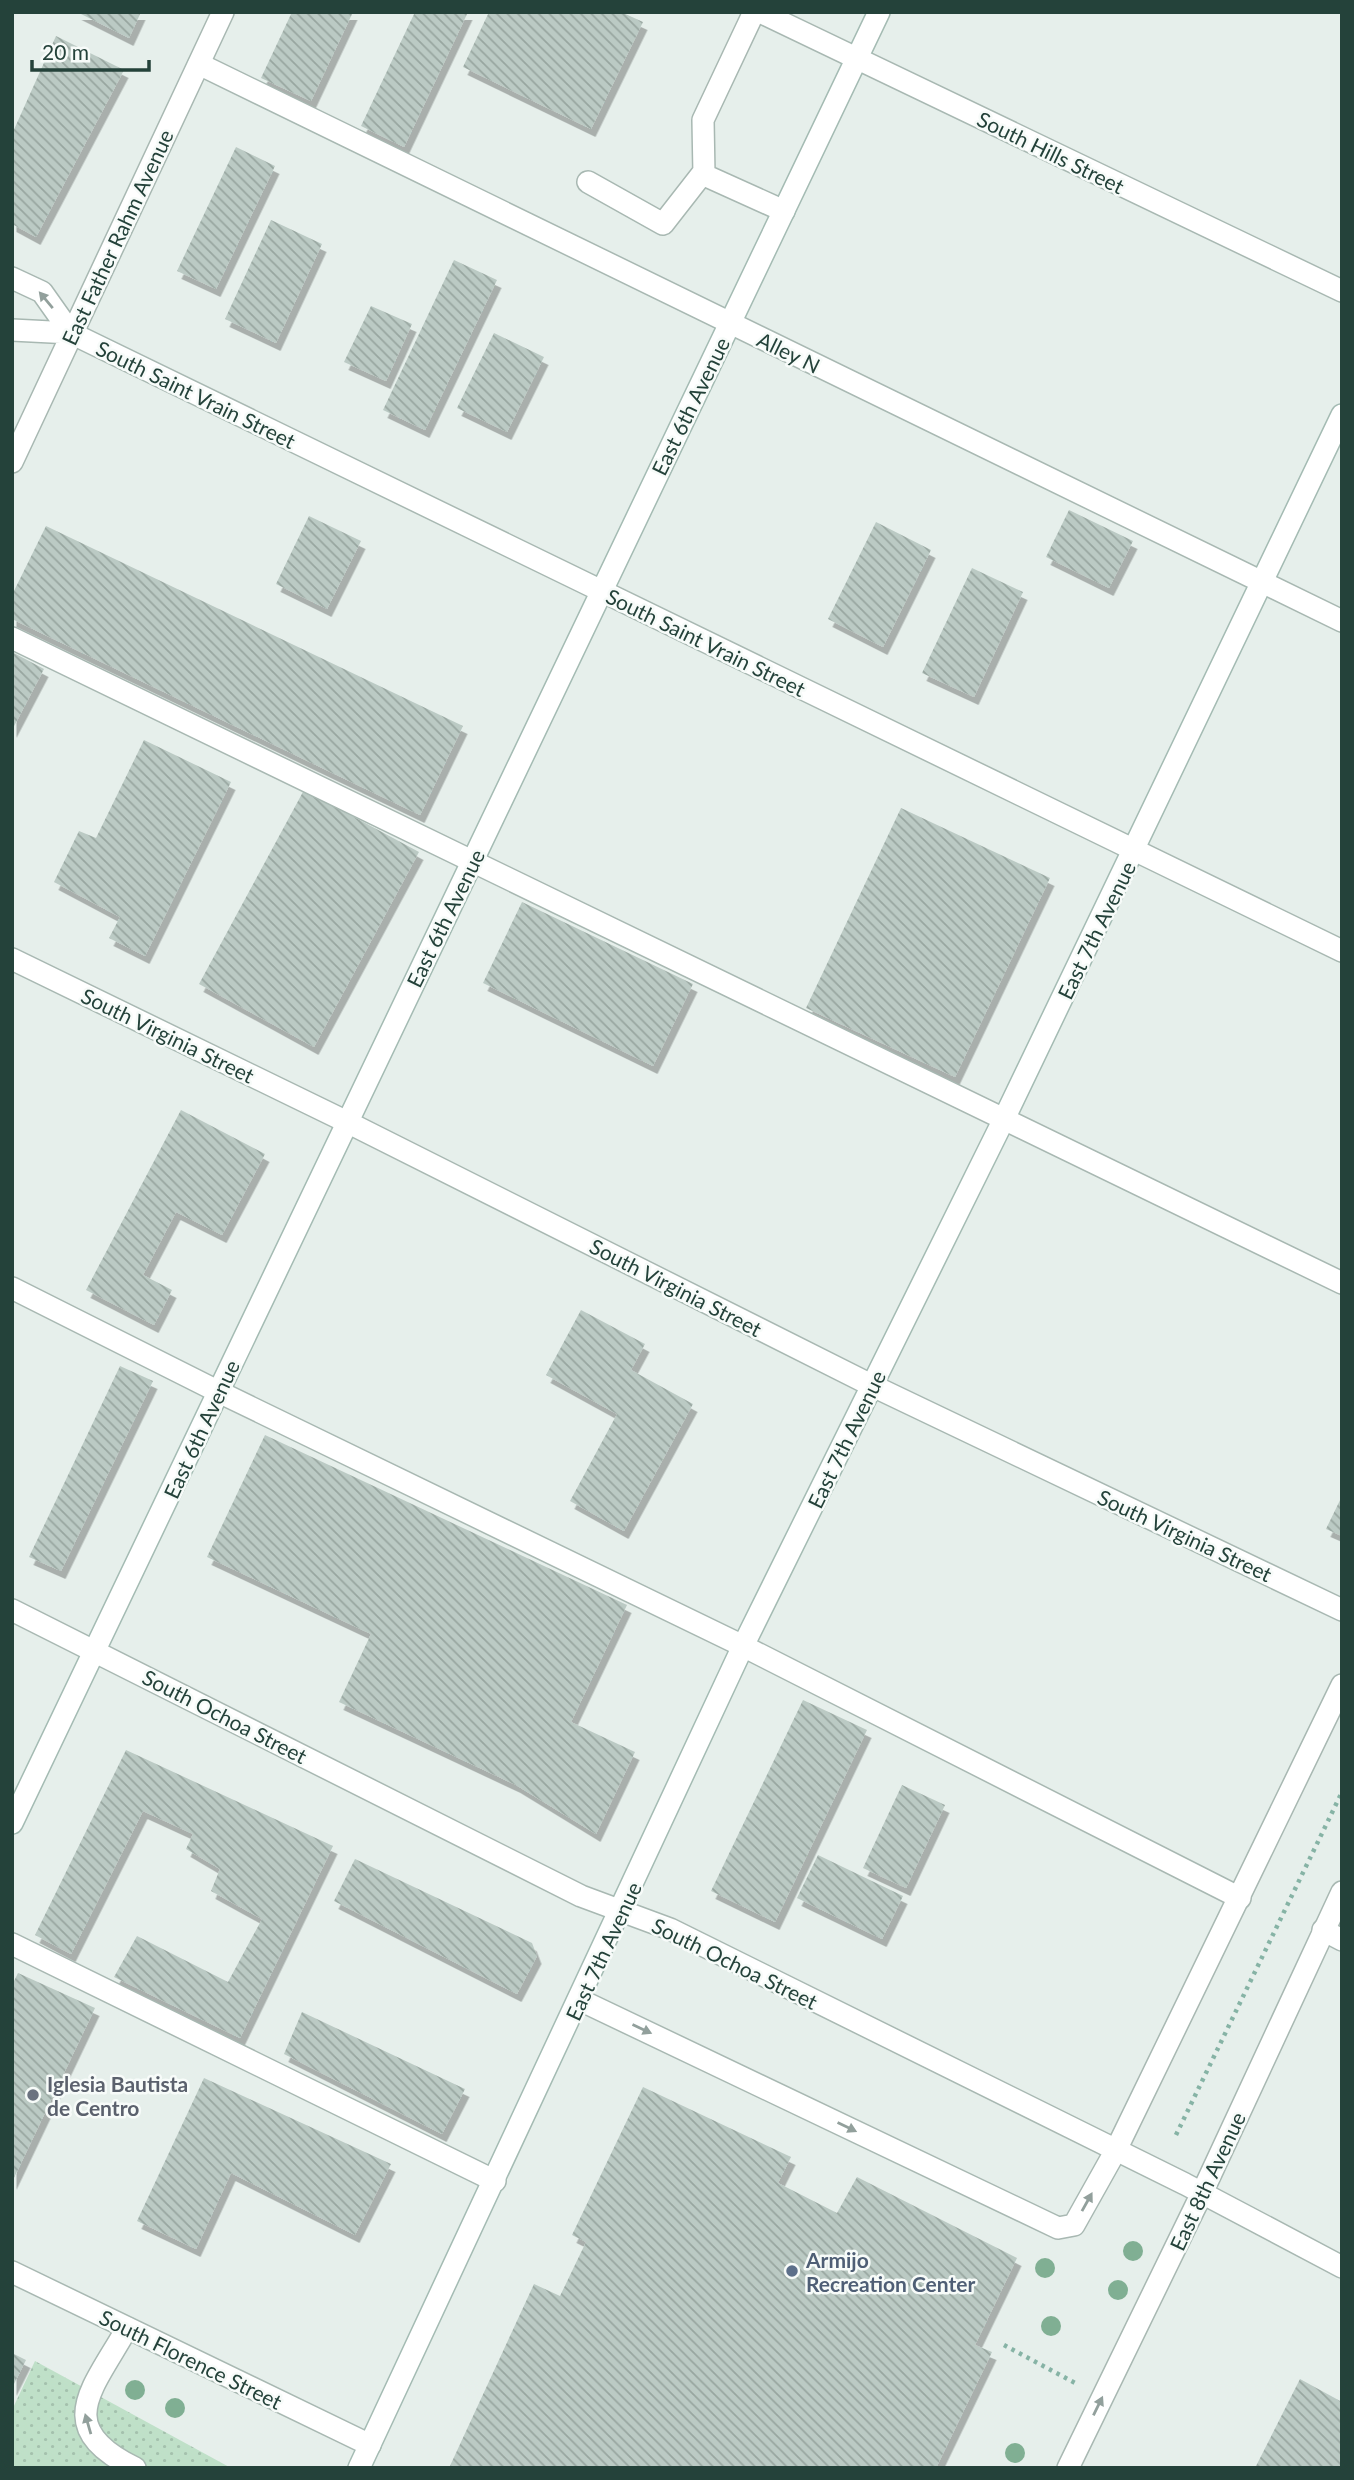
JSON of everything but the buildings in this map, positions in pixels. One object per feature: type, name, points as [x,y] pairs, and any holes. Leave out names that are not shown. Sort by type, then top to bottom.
[{"type":"street","name":"East Father Rahm Avenue","points":[[12,462],[223,12]]},
{"type":"street","points":[[588,182],[663,224],[704,174],[703,120],[754,12]]},
{"type":"street","name":"South Hills Street","points":[[760,12],[1342,291]]},
{"type":"street","name":"East 6th Avenue","points":[[12,1824],[879,12]]},
{"type":"street","name":"Alley N","points":[[199,64],[1342,621]]},
{"type":"street","points":[[704,174],[784,211]]},
{"type":"street","name":"South Saint Vrain Street","points":[[12,278],[42,292],[71,333]]},
{"type":"street","name":"South Saint Vrain Street","points":[[12,330],[71,333],[1342,951]]},
{"type":"street","name":"East 7th Avenue","points":[[359,2468],[622,1911],[743,1646],[1135,850],[1342,415]]},
{"type":"street","points":[[12,638],[473,860],[1003,1121],[1342,1283]]},
{"type":"street","name":"South Virginia Street","points":[[12,958],[347,1122],[873,1386],[1342,1610]]},
{"type":"street","points":[[12,1288],[219,1392],[743,1646],[1240,1898]]},
{"type":"street","name":"South Ochoa Street","points":[[12,1610],[581,1896],[670,1929],[1202,2193],[1342,2267]]},
{"type":"street","points":[[580,2000],[1058,2228],[1074,2225],[1116,2150],[1342,1685]]},
{"type":"street","name":"East 8th Avenue","points":[[1068,2468],[1332,1935],[1342,1892]]},
{"type":"street","points":[[12,1944],[495,2181]]},
{"type":"street","name":"South Florence Street","points":[[12,2272],[370,2445]]},
{"type":"street","points":[[127,2328],[85,2405],[85,2422],[96,2443],[110,2455],[135,2468]]},
{"type":"path","points":[[1176,2135],[1342,1792]]},
{"type":"path","points":[[1004,2345],[1081,2386]]},
{"type":"green space","points":[[35,2361],[231,2468],[12,2468],[12,2410]]},
{"type":"place","name":"Iglesia Bautista de Centro","points":[[33,2095]]},
{"type":"place","name":"Armijo Recreation Center","points":[[792,2271]]}]
